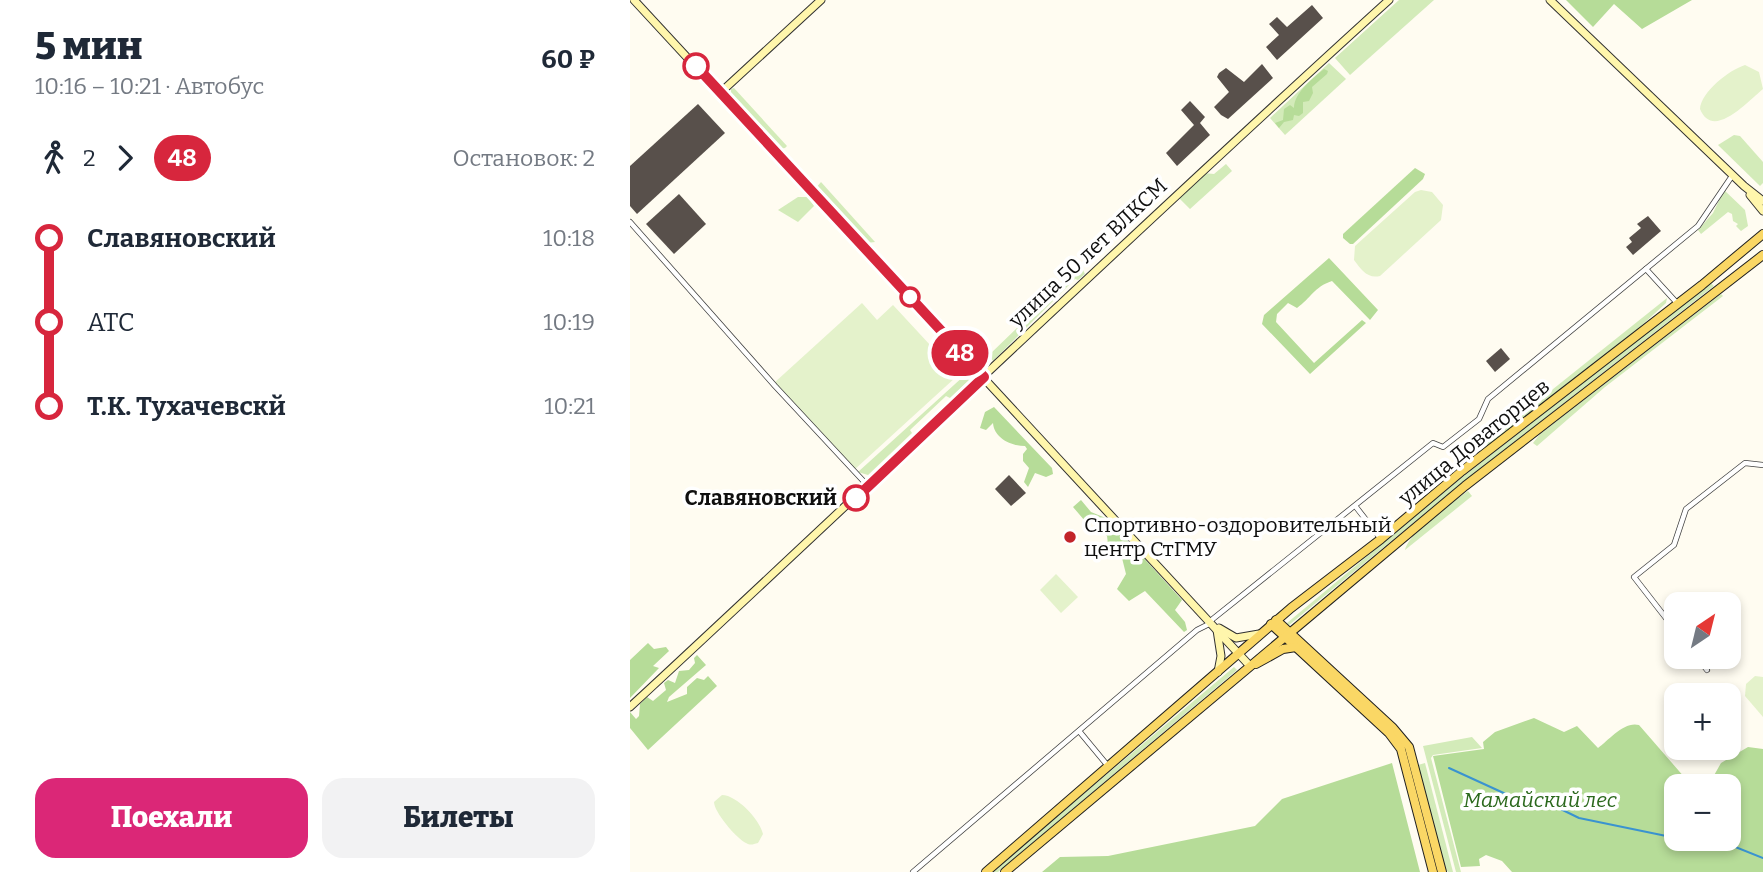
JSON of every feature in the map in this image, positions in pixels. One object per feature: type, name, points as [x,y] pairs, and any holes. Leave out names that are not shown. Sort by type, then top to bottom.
[{"type":"main road","name":"улица Доваторцев","points":[[986,872],[1260,633],[1381,540],[1462,471],[1763,234]]},
{"type":"main road","name":"улица Доваторцев","points":[[1005,872],[1250,666],[1284,633],[1465,485],[1763,255]]},
{"type":"main road","points":[[1274,622],[1389,733],[1401,749],[1433,872]]},
{"type":"main road","points":[[1299,623],[1298,646],[1393,728],[1409,747],[1442,872]]},
{"type":"main road","points":[[1250,666],[1283,649],[1298,646]]},
{"type":"street","points":[[634,0],[1250,666]]},
{"type":"street","points":[[720,93],[821,0]]},
{"type":"street","name":"улица 50 лет ВЛКСМ","points":[[630,707],[1172,198],[1389,0]]},
{"type":"street","points":[[1550,0],[1744,186],[1763,201]]},
{"type":"street","points":[[1213,626],[1433,443],[1443,447],[1479,419],[1488,399],[1706,219],[1723,186],[1733,175]]},
{"type":"street","points":[[1744,186],[1763,211]]},
{"type":"street","points":[[630,222],[775,386],[868,486]]},
{"type":"street","points":[[1646,269],[1677,304]]},
{"type":"street","points":[[1664,616],[1634,577],[1674,545],[1686,509],[1745,463],[1763,465]]},
{"type":"street","points":[[1356,507],[1381,540]]},
{"type":"street","points":[[913,872],[1197,630],[1208,624],[1236,638],[1260,633]]},
{"type":"street","points":[[1213,626],[1221,656],[1218,672]]},
{"type":"street","points":[[1079,731],[1108,767]]},
{"type":"green space","points":[[1399,0],[1434,0],[1350,75],[1335,58]]},
{"type":"green space","points":[[1566,0],[1692,0],[1642,29],[1614,4],[1593,27]]},
{"type":"green space","points":[[1329,63],[1346,79],[1285,135],[1270,118]]},
{"type":"green space","points":[[1745,65],[1759,72],[1763,89],[1731,116],[1713,121],[1706,118],[1700,109],[1710,89]]},
{"type":"green space","points":[[1324,69],[1328,71],[1327,74],[1312,87],[1313,93],[1309,101],[1303,102],[1303,113],[1294,115],[1293,120],[1284,122],[1279,128],[1275,123],[1283,120],[1284,109],[1290,105],[1294,108],[1300,92]]},
{"type":"green space","points":[[734,88],[787,146],[785,148],[779,149],[731,96],[731,89]]},
{"type":"green space","points":[[1734,135],[1740,136],[1763,162],[1763,183],[1760,186],[1718,145]]},
{"type":"green space","points":[[1226,164],[1232,171],[1190,209],[1178,197],[1204,173],[1214,174]]},
{"type":"green space","points":[[1415,168],[1425,174],[1423,179],[1353,244],[1343,238],[1343,234]]},
{"type":"green space","points":[[821,182],[875,242],[866,243],[816,188]]},
{"type":"green space","points":[[1724,190],[1745,210],[1748,226],[1741,231],[1733,221],[1732,214],[1728,212],[1701,234],[1698,230],[1713,213]]},
{"type":"green space","points":[[1415,192],[1432,192],[1443,205],[1441,220],[1380,276],[1368,275],[1354,260],[1355,246]]},
{"type":"green space","points":[[798,197],[808,197],[814,206],[798,222],[778,210]]},
{"type":"green space","points":[[1329,258],[1378,310],[1370,320],[1332,281],[1297,308],[1288,303],[1277,314],[1276,322],[1314,363],[1362,320],[1366,323],[1310,374],[1262,324],[1264,315]]},
{"type":"green space","points":[[1081,266],[1085,274],[1078,280],[1075,279],[993,361],[989,355]]},
{"type":"green space","points":[[1711,283],[1714,286],[1463,482],[1288,626],[1287,623],[1460,479]]},
{"type":"green space","points":[[1721,294],[1723,296],[1605,387],[1537,446],[1533,443],[1540,434]]},
{"type":"green space","points":[[1667,298],[1666,303],[1640,327],[1480,452],[1478,449]]},
{"type":"green space","points":[[862,303],[877,320],[893,305],[956,373],[956,377],[854,470],[774,383]]},
{"type":"green space","points":[[965,375],[969,380],[950,398],[946,396],[868,475],[858,472]]},
{"type":"green space","points":[[994,407],[1052,468],[1053,474],[1046,477],[1035,473],[1028,487],[1024,482],[1029,468],[1023,461],[1023,454],[1027,449],[1025,446],[1004,440],[996,433],[993,423],[986,430],[980,428],[985,412]]},
{"type":"green space","points":[[1468,491],[1472,496],[1405,550],[1423,526]]},
{"type":"green space","points":[[1081,500],[1091,512],[1108,519],[1182,600],[1175,610],[1185,622],[1187,630],[1184,632],[1145,591],[1129,601],[1117,589],[1126,574],[1122,558],[1109,552],[1107,536],[1093,524],[1093,520],[1085,521],[1073,507]]},
{"type":"green space","points":[[1056,574],[1078,597],[1061,613],[1040,590]]},
{"type":"green space","points":[[648,643],[654,649],[666,647],[669,651],[653,666],[659,668],[630,698],[630,660]]},
{"type":"green space","points":[[697,655],[706,665],[669,697],[667,702],[687,694],[687,687],[697,678],[704,680],[708,676],[717,686],[648,750],[630,728],[630,712],[636,719],[639,716],[640,704],[647,697],[653,701],[666,690],[664,683],[668,680],[675,683],[679,671],[689,670]]},
{"type":"green space","points":[[1234,667],[1237,670],[998,872],[991,872]]},
{"type":"green space","points":[[1755,676],[1763,677],[1763,717],[1745,696],[1746,684]]},
{"type":"green space","name":"Мамайский лес","points":[[1534,718],[1564,732],[1577,726],[1598,748],[1622,728],[1639,725],[1664,754],[1664,760],[1669,760],[1682,774],[1664,774],[1664,851],[1741,851],[1741,774],[1715,774],[1726,760],[1741,760],[1741,751],[1748,747],[1763,749],[1763,872],[1512,872],[1502,861],[1486,855],[1479,859],[1480,866],[1461,867],[1433,756],[1484,749],[1483,742],[1495,732]]},
{"type":"green space","points":[[1472,737],[1482,748],[1433,755],[1431,758],[1461,872],[1456,872],[1423,746]]},
{"type":"green space","name":"Мамайский лес","points":[[1392,763],[1420,872],[1042,872],[1060,857],[1108,856],[1255,826],[1282,799]]},
{"type":"green space","points":[[1425,763],[1453,872],[1448,872],[1445,868],[1418,765]]},
{"type":"green space","points":[[722,795],[734,799],[753,816],[763,834],[758,843],[752,845],[742,840],[722,818],[714,802]]},
{"type":"building","points":[[1312,5],[1323,18],[1277,60],[1266,47],[1279,35],[1269,24],[1277,17],[1287,27]]},
{"type":"building","points":[[1262,64],[1273,78],[1228,119],[1221,115],[1214,107],[1229,92],[1217,77],[1219,73],[1226,68],[1244,82]]},
{"type":"building","points":[[1190,101],[1205,117],[1200,123],[1210,135],[1177,166],[1166,153],[1194,125],[1181,110]]},
{"type":"building","points":[[698,104],[725,133],[637,214],[630,206],[630,166]]},
{"type":"building","points":[[679,194],[706,224],[674,254],[646,224]]},
{"type":"building","points":[[1648,216],[1661,231],[1633,255],[1626,247],[1632,242],[1629,238],[1641,228],[1637,224]]},
{"type":"building","points":[[1501,348],[1510,359],[1495,372],[1486,361]]},
{"type":"building","points":[[1009,475],[1026,493],[1011,506],[995,489]]},
{"type":"waterway","points":[[1449,768],[1508,795],[1536,797],[1579,818],[1664,836]]},
{"type":"waterway","points":[[1741,849],[1763,858]]},
{"type":"bus line","name":"48","points":[[696,66],[984,377],[856,498]]},
{"type":"place","name":"Славяновский","points":[[856,498]]},
{"type":"place","name":"Спортивно-оздоровительный центр СтГМУ","points":[[1070,537]]}]
